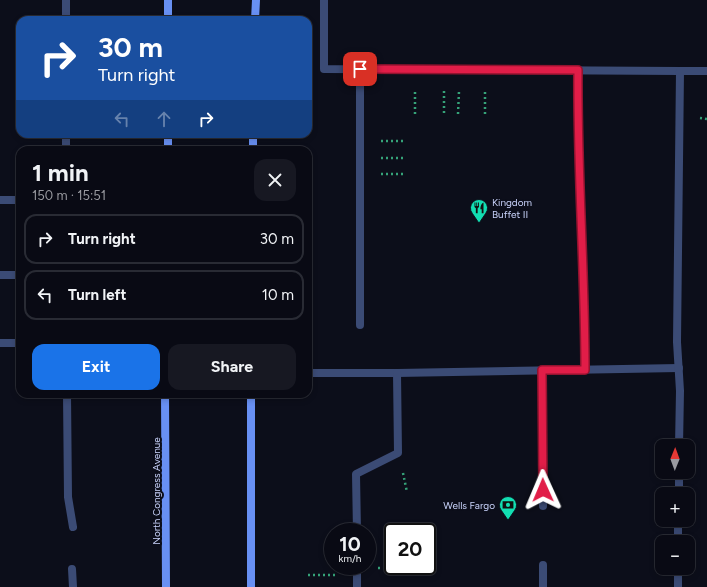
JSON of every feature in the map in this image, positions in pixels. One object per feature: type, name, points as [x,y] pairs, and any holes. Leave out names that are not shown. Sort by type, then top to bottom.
[{"type":"main road","points":[[168,0],[168,16]]},
{"type":"main road","points":[[255,16],[256,0]]},
{"type":"main road","name":"North Congress Avenue","points":[[165,398],[166,587]]},
{"type":"main road","points":[[250,398],[251,587]]},
{"type":"lane","points":[[66,0],[66,16]]},
{"type":"lane","points":[[324,0],[324,69],[707,71]]},
{"type":"lane","points":[[360,69],[360,324]]},
{"type":"lane","points":[[578,70],[578,113],[585,308],[585,370]]},
{"type":"lane","points":[[679,439],[679,368],[677,342],[680,71]]},
{"type":"lane","points":[[0,200],[16,200]]},
{"type":"lane","points":[[0,275],[16,275]]},
{"type":"lane","points":[[0,343],[16,343]]},
{"type":"lane","points":[[312,374],[679,368]]},
{"type":"lane","points":[[542,370],[543,506]]},
{"type":"lane","points":[[357,523],[356,474],[398,453],[397,373]]},
{"type":"lane","points":[[67,398],[68,498],[73,527]]},
{"type":"lane","points":[[543,565],[543,587]]},
{"type":"lane","points":[[72,569],[73,587]]},
{"type":"lane","points":[[357,575],[357,587]]},
{"type":"lane","points":[[678,575],[678,587]]},
{"type":"path","points":[[380,141],[403,141]]},
{"type":"path","points":[[380,158],[403,158]]},
{"type":"path","points":[[380,174],[403,174]]},
{"type":"path","points":[[308,575],[324,575]]},
{"type":"place","name":"Kingdom Buffet II","points":[[479,223]]},
{"type":"place","name":"Wells Fargo","points":[[508,520]]},
{"type":"route","points":[[360,69],[578,70],[578,113],[585,308],[585,370],[542,370],[543,490]]}]
